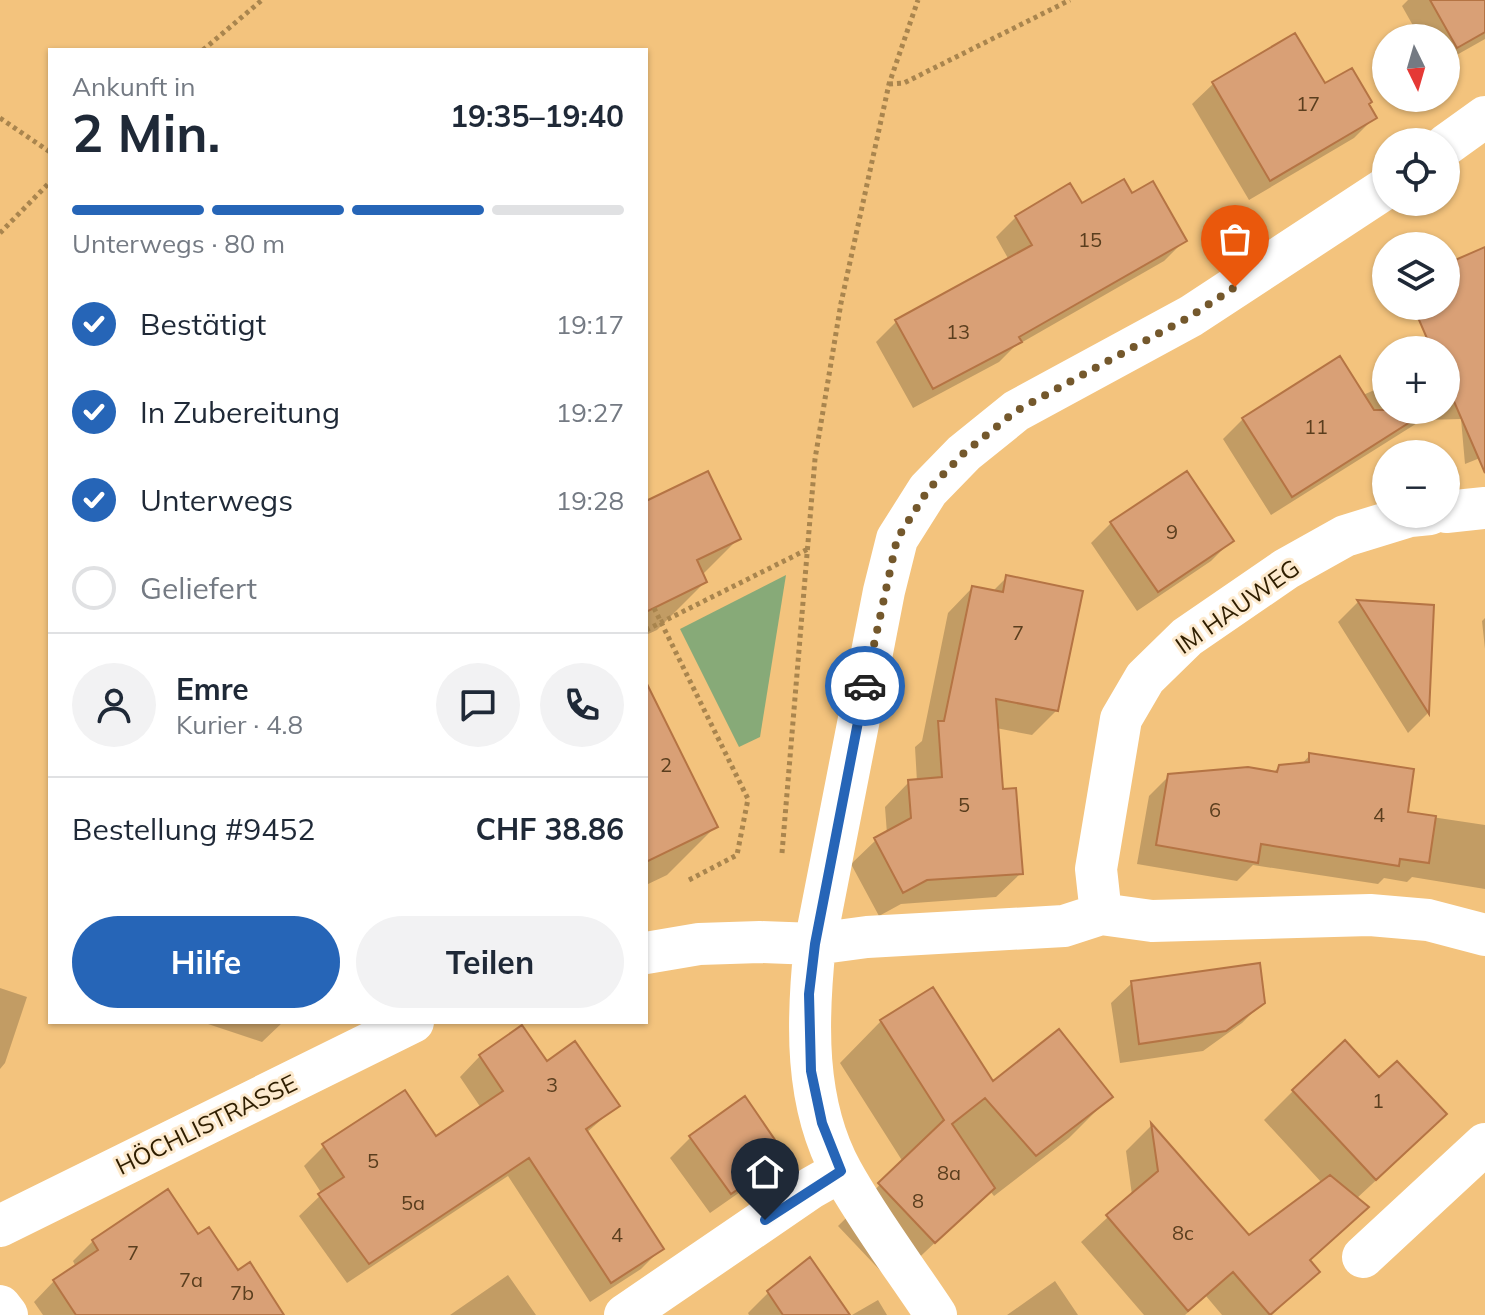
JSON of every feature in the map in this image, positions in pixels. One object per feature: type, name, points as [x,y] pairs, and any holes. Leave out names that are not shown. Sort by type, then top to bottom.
[{"type":"street","points":[[1460,135],[1485,117]]},
{"type":"street","points":[[936,1315],[841,1171],[822,1123],[811,1071],[809,994],[815,944],[897,539],[928,490],[964,453],[1016,411],[1191,316],[1372,197]]},
{"type":"street","points":[[1460,511],[1485,508]]},
{"type":"street","name":"IM HAUWEG","points":[[1101,914],[1096,869],[1118,734],[1121,719],[1145,678],[1187,637],[1286,569],[1345,536],[1372,528]]},
{"type":"street","points":[[648,953],[699,944],[815,944],[867,937],[1064,926],[1101,914],[1152,921],[1370,915],[1428,920],[1485,935]]},
{"type":"street","name":"HÖCHLISTRASSE","points":[[0,1226],[409,1024]]},
{"type":"street","points":[[1363,1257],[1485,1144]]},
{"type":"street","points":[[625,1315],[841,1171]]},
{"type":"street","points":[[0,1306],[7,1315]]},
{"type":"path","points":[[205,48],[262,0]]},
{"type":"path","points":[[780,865],[815,459],[838,319],[889,84],[918,0]]},
{"type":"path","points":[[889,84],[904,83],[1070,0]]},
{"type":"path","points":[[0,118],[48,151]]},
{"type":"path","points":[[0,233],[48,184]]},
{"type":"path","points":[[648,629],[808,549]]},
{"type":"path","points":[[654,608],[748,799],[737,855],[687,881]]},
{"type":"green space","points":[[786,575],[760,737],[739,747],[680,629]]},
{"type":"building","points":[[1430,0],[1485,0],[1485,32],[1460,46],[1460,24],[1444,24]]},
{"type":"building","points":[[1295,33],[1325,83],[1352,68],[1372,102],[1369,104],[1377,118],[1270,181],[1212,82]]},
{"type":"building","points":[[1124,179],[1132,193],[1153,181],[1187,241],[1019,337],[1022,342],[933,389],[895,320],[1032,245],[1015,216],[1070,183],[1082,203]]},
{"type":"building","points":[[1485,247],[1485,473],[1460,415],[1460,336],[1426,336],[1419,320],[1460,320],[1460,258]]},
{"type":"building","points":[[1340,356],[1372,407],[1372,424],[1407,424],[1382,440],[1372,440],[1372,446],[1292,497],[1242,418]]},
{"type":"building","points":[[708,471],[741,539],[697,560],[707,582],[648,611],[648,500]]},
{"type":"building","points":[[1187,471],[1234,541],[1158,592],[1110,522]]},
{"type":"building","points":[[1006,575],[1083,591],[1058,711],[996,699],[1003,789],[1016,788],[1023,874],[927,880],[903,893],[874,838],[911,818],[908,780],[942,777],[938,721],[944,721],[972,586],[1003,592]]},
{"type":"building","points":[[1357,600],[1434,605],[1429,714]]},
{"type":"building","points":[[648,686],[718,827],[648,861]]},
{"type":"building","points":[[1309,753],[1414,769],[1408,812],[1436,816],[1429,863],[1400,859],[1399,866],[1261,844],[1258,863],[1156,845],[1168,774],[1248,767],[1277,772],[1279,765],[1309,762]]},
{"type":"building","points":[[1260,963],[1265,1003],[1226,1031],[1139,1044],[1131,981]]},
{"type":"building","points":[[933,987],[993,1081],[1059,1029],[1113,1097],[1036,1156],[985,1098],[952,1124],[995,1188],[935,1243],[878,1183],[944,1120],[880,1020]]},
{"type":"building","points":[[522,1025],[547,1061],[575,1041],[620,1106],[586,1129],[664,1249],[611,1283],[529,1158],[369,1264],[318,1194],[344,1177],[322,1144],[405,1090],[436,1136],[503,1091],[479,1055]]},
{"type":"building","points":[[1345,1040],[1379,1077],[1397,1061],[1447,1114],[1376,1180],[1292,1090]]},
{"type":"building","points":[[745,1096],[786,1156],[731,1194],[689,1136]]},
{"type":"building","points":[[1151,1123],[1249,1235],[1330,1175],[1369,1207],[1310,1260],[1320,1272],[1270,1315],[1233,1272],[1188,1311],[1106,1215],[1158,1171]]},
{"type":"building","points":[[168,1189],[198,1234],[209,1227],[238,1270],[250,1262],[284,1315],[76,1315],[53,1280],[98,1250],[92,1240]]},
{"type":"building","points":[[810,1257],[850,1315],[783,1315],[767,1291]]},
{"type":"way so far","points":[[865,686],[897,539],[928,490],[964,453],[1016,411],[1191,316],[1235,287]]},
{"type":"route","points":[[765,1220],[841,1171],[822,1123],[811,1071],[809,994],[815,944],[865,686]]}]
